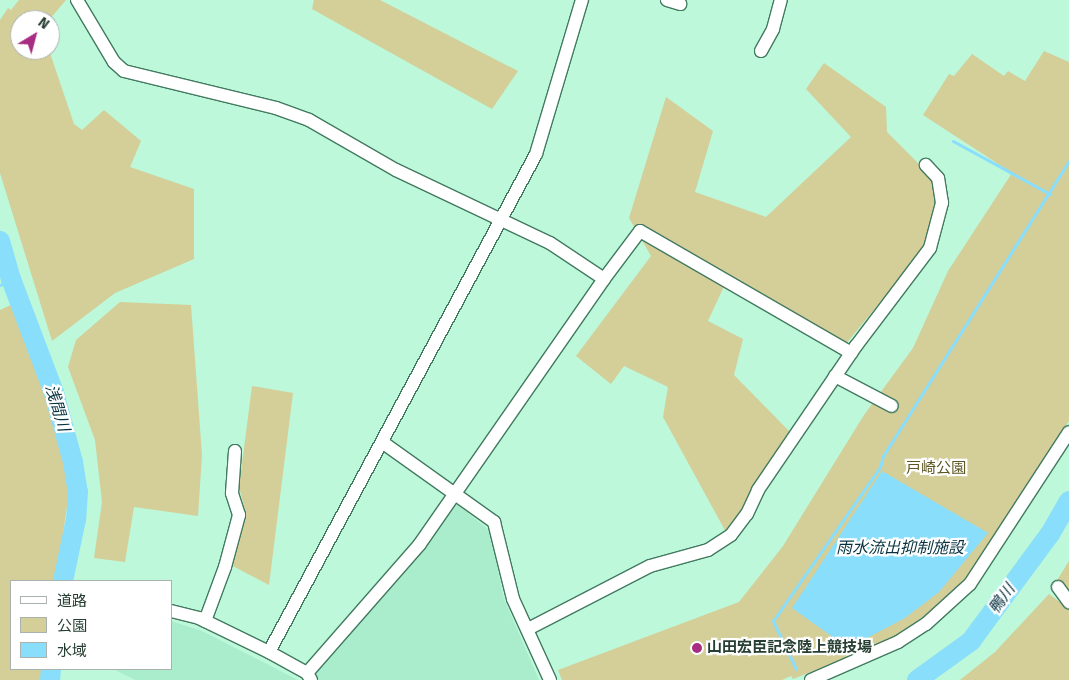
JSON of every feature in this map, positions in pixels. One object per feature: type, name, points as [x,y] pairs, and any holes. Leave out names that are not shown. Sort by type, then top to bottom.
[{"type":"street","points":[[77,0],[114,62],[124,71],[276,108],[309,120],[396,170],[550,243],[604,279]]},
{"type":"street","points":[[269,652],[503,221],[536,154],[582,0]]},
{"type":"street","points":[[667,0],[680,4]]},
{"type":"street","points":[[762,51],[773,29],[782,0]]},
{"type":"street","points":[[528,629],[650,566],[708,550],[731,535],[835,376],[930,248],[942,203],[938,178],[926,165]]},
{"type":"street","points":[[172,612],[205,621],[269,652],[309,676],[354,615],[384,588],[458,493],[604,279],[640,230],[851,353]]},
{"type":"street","points":[[835,376],[892,406]]},
{"type":"street","points":[[811,680],[898,642],[926,624],[970,584],[1069,432]]},
{"type":"street","points":[[382,442],[458,493],[494,522],[506,578],[550,680]]},
{"type":"street","points":[[205,621],[225,567],[239,514],[232,493],[234,451]]},
{"type":"street","points":[[1058,587],[1069,602]]},
{"type":"shaded area","points":[[457,504],[490,531],[504,599],[539,680],[317,680],[312,672],[357,619],[385,594]]},
{"type":"shaded area","points":[[172,621],[202,631],[298,680],[135,680],[115,670],[172,670]]},
{"type":"green space","points":[[19,0],[66,0],[58,10],[11,10]]},
{"type":"green space","points":[[314,0],[380,0],[518,71],[492,109],[312,9]]},
{"type":"green space","points":[[8,8],[11,10],[10,60],[52,60],[74,124],[82,130],[104,110],[141,141],[130,167],[194,189],[194,259],[115,293],[52,341],[0,173],[0,20]]},
{"type":"green space","name":"戸崎公園","points":[[1044,51],[1069,62],[1069,421],[973,572],[941,604],[887,642],[793,679],[791,676],[782,680],[562,680],[558,670],[739,602],[783,546],[864,415],[913,348],[948,271],[1012,173],[923,115],[949,74],[954,76],[972,54],[1004,76],[1008,71],[1025,81]]},
{"type":"green space","points":[[824,63],[886,107],[887,132],[933,178],[937,201],[927,245],[845,345],[725,284],[708,321],[743,339],[734,375],[791,433],[727,534],[663,417],[668,387],[624,366],[611,384],[576,356],[651,256],[629,218],[666,97],[713,131],[695,192],[766,217],[851,137],[806,89]]},
{"type":"green space","points":[[120,302],[191,305],[202,455],[198,516],[134,507],[125,562],[94,558],[102,502],[95,440],[68,367],[76,340]]},
{"type":"green space","points":[[13,304],[57,422],[69,493],[56,580],[10,580],[10,670],[44,670],[44,680],[0,680],[0,310]]},
{"type":"green space","points":[[252,386],[293,393],[269,585],[231,565],[246,514],[239,487]]},
{"type":"green space","points":[[1069,561],[1069,592],[1056,582]]},
{"type":"green space","points":[[1049,594],[1069,609],[1069,680],[960,680],[995,652]]},
{"type":"water","name":"雨水流出抑制施設","points":[[882,471],[988,533],[939,592],[905,618],[848,648],[792,608]]},
{"type":"waterway","points":[[953,141],[1050,194]]},
{"type":"waterway","points":[[796,669],[773,621],[880,467],[883,456],[1069,161]]},
{"type":"waterway","name":"浅間川","points":[[0,241],[11,279],[54,393],[73,462],[78,492],[76,519],[63,580]]},
{"type":"waterway","points":[[0,285],[11,279]]},
{"type":"waterway","name":"鴨川","points":[[917,680],[971,641],[1050,534],[1069,501]]},
{"type":"waterway","name":"浅間川","points":[[50,680],[51,670]]},
{"type":"place","name":"山田宏臣記念陸上競技場","points":[[697,648]]}]
